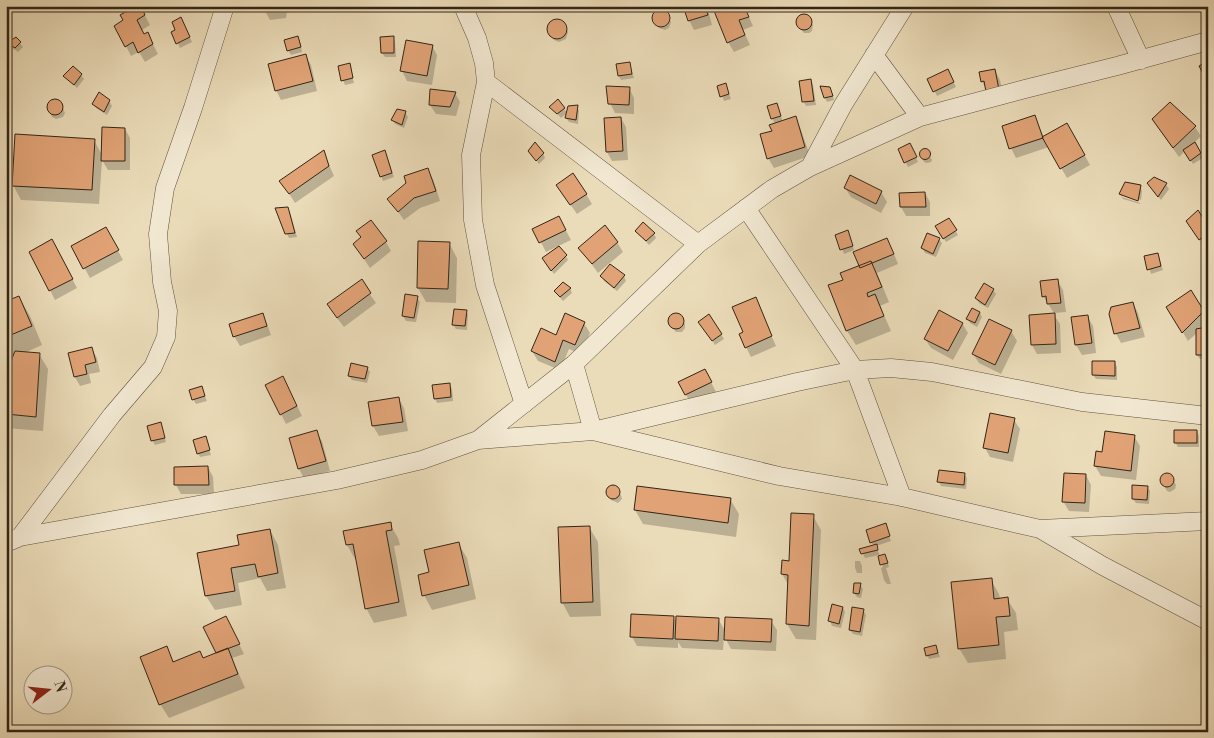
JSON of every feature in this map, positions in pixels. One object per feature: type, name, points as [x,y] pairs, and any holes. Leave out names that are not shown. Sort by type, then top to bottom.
[{"type":"street","points":[[13,540],[112,415],[153,367],[166,337],[168,311],[162,282],[158,234],[165,188],[226,6]]},
{"type":"street","points":[[463,6],[477,38],[484,63],[486,82],[471,155],[473,220],[485,285],[524,404]]},
{"type":"street","points":[[810,167],[843,105],[905,6]]},
{"type":"street","points":[[1116,6],[1140,60]]},
{"type":"street","points":[[478,440],[574,364],[698,244],[772,189],[810,167],[920,117],[1208,41]]},
{"type":"street","points":[[874,55],[920,117]]},
{"type":"street","points":[[486,82],[698,244]]},
{"type":"street","points":[[746,208],[855,370],[902,497]]},
{"type":"street","points":[[574,364],[593,431]]},
{"type":"street","points":[[13,540],[337,480],[422,460],[478,440],[593,431],[855,370],[891,368],[932,372],[1082,402],[1208,416]]},
{"type":"street","points":[[593,431],[780,476],[902,497],[1040,529],[1208,521]]},
{"type":"street","points":[[1040,529],[1103,566],[1208,621]]},
{"type":"building","points":[[136,6],[141,6],[145,15],[137,20],[144,34],[148,32],[153,44],[138,53],[133,42],[125,47],[114,26],[123,20],[120,15]]},
{"type":"building","points":[[264,6],[281,6],[281,9],[264,11]]},
{"type":"building","points":[[683,6],[705,6],[708,15],[688,21]]},
{"type":"building","points":[[712,6],[744,6],[749,17],[739,20],[745,35],[727,43]]},
{"type":"building","points":[[661,9],[667,12],[670,18],[667,24],[661,27],[655,24],[652,18],[655,12]]},
{"type":"building","points":[[804,14],[812,22],[804,30],[796,22]]},
{"type":"building","points":[[181,17],[190,37],[176,44],[171,32],[175,30],[172,22]]},
{"type":"building","points":[[557,19],[564,22],[567,29],[564,36],[557,39],[550,36],[547,29],[550,22]]},
{"type":"building","points":[[298,36],[301,47],[287,51],[284,40]]},
{"type":"building","points":[[394,36],[394,53],[381,53],[380,37]]},
{"type":"building","points":[[16,37],[21,42],[15,48],[7,43]]},
{"type":"building","points":[[406,40],[433,45],[427,76],[400,71]]},
{"type":"building","points":[[306,54],[313,81],[275,91],[268,64]]},
{"type":"building","points":[[1208,61],[1208,83],[1199,66]]},
{"type":"building","points":[[630,62],[632,74],[618,76],[616,64]]},
{"type":"building","points":[[350,63],[353,78],[341,81],[338,66]]},
{"type":"building","points":[[73,66],[82,74],[74,85],[63,76]]},
{"type":"building","points":[[948,69],[954,82],[933,92],[927,79]]},
{"type":"building","points":[[995,69],[1000,95],[987,97],[984,81],[981,82],[979,72]]},
{"type":"building","points":[[811,79],[814,101],[802,102],[799,81]]},
{"type":"building","points":[[726,83],[729,94],[720,97],[717,86]]},
{"type":"building","points":[[606,86],[630,87],[629,105],[608,104]]},
{"type":"building","points":[[820,86],[830,87],[833,96],[824,98]]},
{"type":"building","points":[[430,89],[456,92],[450,107],[429,105]]},
{"type":"building","points":[[99,92],[110,100],[104,112],[92,104]]},
{"type":"building","points":[[52,99],[58,99],[63,104],[61,113],[52,115],[47,110],[47,104]]},
{"type":"building","points":[[558,99],[565,108],[557,114],[549,107]]},
{"type":"building","points":[[1170,102],[1196,126],[1173,148],[1152,119]]},
{"type":"building","points":[[777,103],[781,116],[771,119],[767,106]]},
{"type":"building","points":[[578,105],[576,120],[565,118],[568,106]]},
{"type":"building","points":[[397,109],[406,111],[402,125],[391,120]]},
{"type":"building","points":[[1035,115],[1043,138],[1009,149],[1002,126]]},
{"type":"building","points":[[796,116],[805,147],[767,159],[760,134],[772,131],[769,125]]},
{"type":"building","points":[[621,117],[623,151],[606,152],[604,118]]},
{"type":"building","points":[[1067,123],[1085,155],[1060,169],[1042,137]]},
{"type":"building","points":[[102,127],[125,128],[125,161],[101,161]]},
{"type":"building","points":[[15,134],[95,139],[92,190],[12,186]]},
{"type":"building","points":[[535,142],[544,153],[536,161],[528,151]]},
{"type":"building","points":[[1195,142],[1201,153],[1190,161],[1183,150]]},
{"type":"building","points":[[910,143],[917,157],[904,163],[898,149]]},
{"type":"building","points":[[925,148],[931,154],[925,160],[919,154]]},
{"type":"building","points":[[324,150],[329,166],[289,194],[279,181]]},
{"type":"building","points":[[385,150],[392,173],[380,177],[372,155]]},
{"type":"building","points":[[428,168],[436,191],[414,198],[398,212],[387,199],[406,183],[404,176]]},
{"type":"building","points":[[573,173],[587,194],[570,205],[556,185]]},
{"type":"building","points":[[850,175],[882,191],[876,204],[844,188]]},
{"type":"building","points":[[1154,177],[1167,183],[1158,197],[1147,183]]},
{"type":"building","points":[[1125,182],[1141,185],[1138,201],[1119,194]]},
{"type":"building","points":[[925,192],[926,207],[900,207],[899,193]]},
{"type":"building","points":[[288,207],[295,233],[285,234],[275,208]]},
{"type":"building","points":[[1198,210],[1208,226],[1208,234],[1199,240],[1186,221]]},
{"type":"building","points":[[559,216],[566,230],[539,243],[532,229]]},
{"type":"building","points":[[949,218],[957,230],[943,239],[935,226]]},
{"type":"building","points":[[371,220],[387,241],[364,259],[353,244],[361,237],[356,231]]},
{"type":"building","points":[[643,222],[655,233],[646,241],[635,231]]},
{"type":"building","points":[[605,225],[618,242],[592,264],[578,248]]},
{"type":"building","points":[[106,227],[119,250],[83,269],[71,246]]},
{"type":"building","points":[[848,230],[853,246],[840,250],[835,235]]},
{"type":"building","points":[[927,233],[940,238],[933,254],[921,248]]},
{"type":"building","points":[[887,238],[894,254],[860,268],[853,252]]},
{"type":"building","points":[[52,239],[73,279],[49,291],[29,252]]},
{"type":"building","points":[[418,241],[450,242],[448,289],[417,288]]},
{"type":"building","points":[[559,246],[567,255],[551,271],[542,258]]},
{"type":"building","points":[[1158,253],[1161,266],[1147,270],[1144,256]]},
{"type":"building","points":[[871,261],[882,287],[867,293],[868,297],[875,294],[884,316],[846,331],[828,285],[843,280],[840,273]]},
{"type":"building","points":[[610,264],[625,275],[614,288],[600,276]]},
{"type":"building","points":[[362,279],[371,293],[337,318],[327,304]]},
{"type":"building","points":[[1058,279],[1061,303],[1047,304],[1046,296],[1042,297],[1040,281]]},
{"type":"building","points":[[563,282],[571,288],[560,297],[554,291]]},
{"type":"building","points":[[984,283],[994,289],[985,305],[975,298]]},
{"type":"building","points":[[1191,290],[1204,311],[1182,333],[1166,307]]},
{"type":"building","points":[[405,294],[418,296],[414,318],[402,316]]},
{"type":"building","points":[[6,295],[9,300],[19,296],[32,326],[6,337]]},
{"type":"building","points":[[756,297],[772,336],[745,348],[739,334],[743,332],[732,307]]},
{"type":"building","points":[[1133,302],[1140,328],[1114,334],[1109,314],[1111,307]]},
{"type":"building","points":[[972,308],[980,312],[975,323],[966,319]]},
{"type":"building","points":[[454,309],[467,310],[465,326],[452,325]]},
{"type":"building","points":[[939,310],[963,323],[948,351],[924,339]]},
{"type":"building","points":[[263,313],[267,326],[233,337],[229,324]]},
{"type":"building","points":[[565,313],[585,322],[575,345],[563,340],[555,362],[531,351],[541,328],[556,335]]},
{"type":"building","points":[[676,313],[684,321],[676,329],[668,321]]},
{"type":"building","points":[[1055,313],[1056,344],[1031,345],[1029,315]]},
{"type":"building","points":[[709,314],[722,334],[712,341],[698,322]]},
{"type":"building","points":[[1088,315],[1092,343],[1075,345],[1071,317]]},
{"type":"building","points":[[989,319],[1012,330],[995,365],[972,354]]},
{"type":"building","points":[[1207,327],[1207,355],[1196,355],[1196,329]]},
{"type":"building","points":[[92,347],[96,362],[85,365],[87,374],[74,377],[68,353]]},
{"type":"building","points":[[15,351],[40,353],[36,417],[6,414],[6,366],[9,366]]},
{"type":"building","points":[[1092,361],[1115,361],[1115,376],[1092,375]]},
{"type":"building","points":[[351,363],[368,367],[365,379],[348,376]]},
{"type":"building","points":[[705,369],[712,382],[685,395],[678,382]]},
{"type":"building","points":[[283,376],[297,406],[280,415],[265,385]]},
{"type":"building","points":[[450,383],[451,397],[434,399],[432,385]]},
{"type":"building","points":[[202,386],[205,396],[192,400],[189,390]]},
{"type":"building","points":[[399,397],[403,422],[372,426],[368,402]]},
{"type":"building","points":[[990,413],[1015,418],[1008,453],[983,448]]},
{"type":"building","points":[[161,422],[165,438],[151,441],[147,426]]},
{"type":"building","points":[[317,430],[326,461],[298,469],[289,438]]},
{"type":"building","points":[[1174,430],[1197,430],[1197,443],[1174,443]]},
{"type":"building","points":[[1105,431],[1135,435],[1131,471],[1094,466],[1096,451],[1102,452]]},
{"type":"building","points":[[206,436],[210,450],[197,454],[193,440]]},
{"type":"building","points":[[208,466],[209,485],[174,485],[174,467]]},
{"type":"building","points":[[939,470],[965,473],[964,485],[937,482]]},
{"type":"building","points":[[1064,473],[1086,474],[1085,503],[1062,502]]},
{"type":"building","points":[[1164,473],[1170,473],[1174,480],[1170,487],[1164,487],[1160,483],[1160,477]]},
{"type":"building","points":[[613,485],[618,487],[620,492],[618,497],[613,499],[608,497],[606,492],[608,487]]},
{"type":"building","points":[[1132,485],[1148,486],[1147,500],[1132,499]]},
{"type":"building","points":[[637,486],[731,498],[728,523],[634,510]]},
{"type":"building","points":[[791,513],[814,514],[809,626],[786,624],[788,575],[781,574],[782,560],[789,561]]},
{"type":"building","points":[[391,522],[392,530],[386,531],[399,602],[365,609],[353,544],[346,545],[343,531]]},
{"type":"building","points":[[886,523],[890,536],[870,543],[866,530]]},
{"type":"building","points":[[590,526],[593,602],[561,603],[558,527]]},
{"type":"building","points":[[270,529],[278,573],[258,577],[255,564],[231,568],[235,591],[205,596],[197,553],[239,545],[237,535]]},
{"type":"building","points":[[459,542],[469,585],[422,596],[418,575],[429,572],[424,550]]},
{"type":"building","points":[[877,544],[878,550],[861,554],[859,549]]},
{"type":"building","points":[[885,554],[888,563],[880,565],[878,556]]},
{"type":"building","points":[[992,578],[994,599],[1008,597],[1010,616],[996,617],[999,645],[958,649],[951,582]]},
{"type":"building","points":[[854,583],[861,583],[859,594],[853,593]]},
{"type":"building","points":[[832,604],[843,607],[839,624],[828,621]]},
{"type":"building","points":[[852,607],[864,609],[860,632],[849,630]]},
{"type":"building","points":[[631,614],[674,616],[673,639],[630,637]]},
{"type":"building","points":[[226,616],[240,644],[216,653],[203,627]]},
{"type":"building","points":[[676,616],[719,618],[718,641],[675,639]]},
{"type":"building","points":[[725,617],[772,619],[771,642],[724,640]]},
{"type":"building","points":[[936,645],[938,653],[926,656],[924,648]]},
{"type":"building","points":[[167,646],[173,662],[200,651],[203,658],[228,648],[238,674],[159,705],[140,657]]}]
